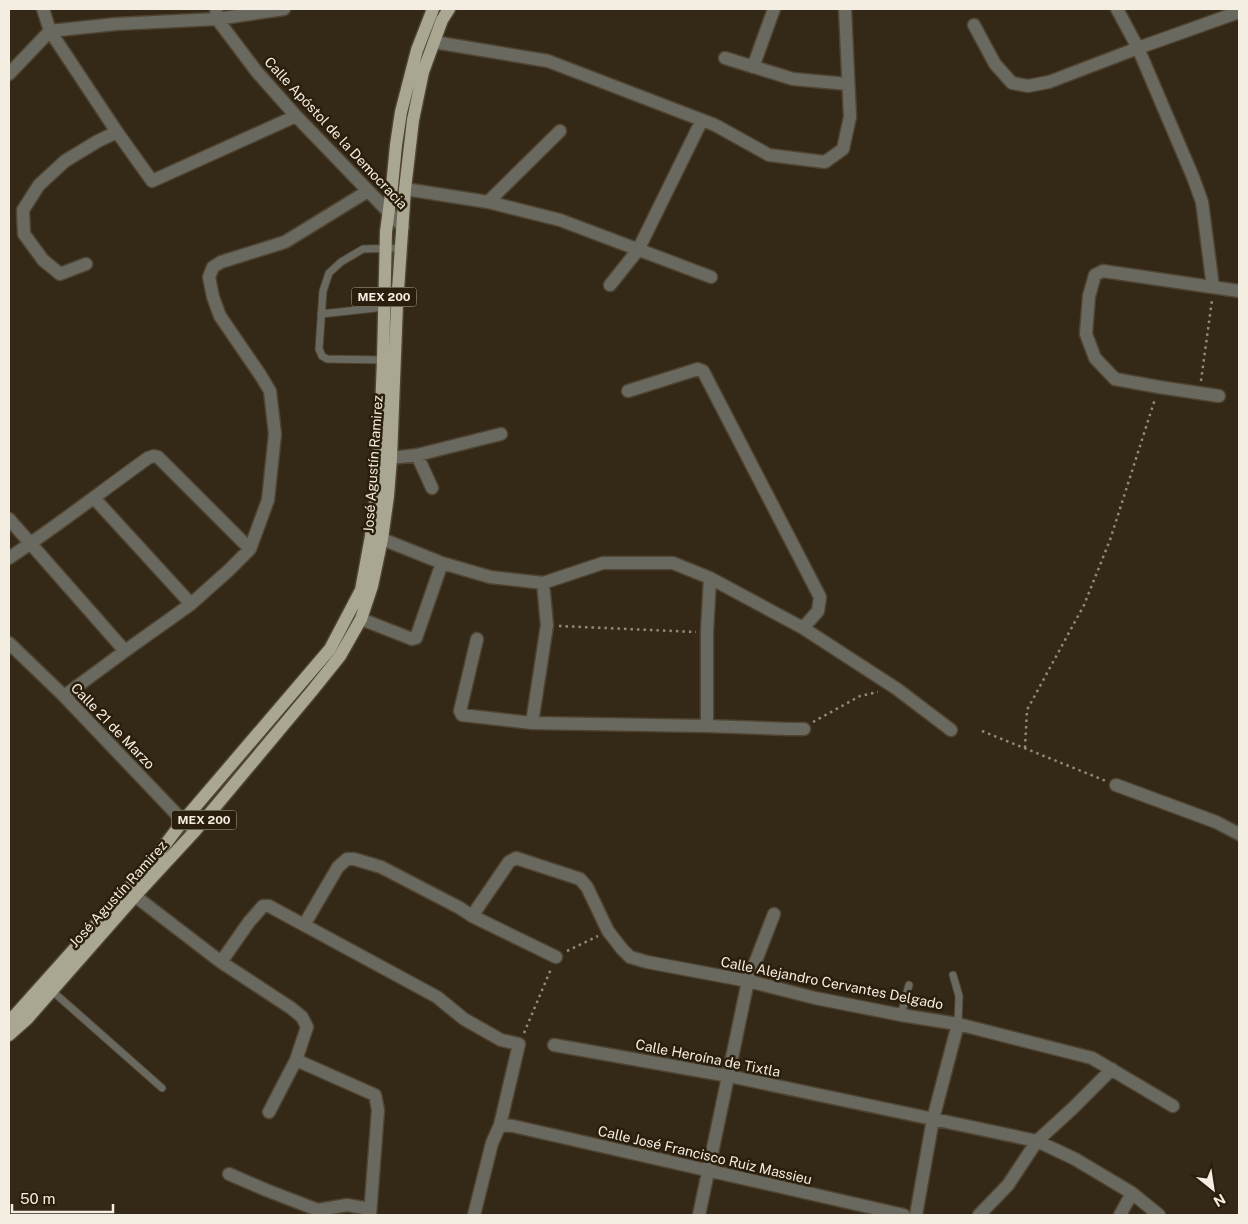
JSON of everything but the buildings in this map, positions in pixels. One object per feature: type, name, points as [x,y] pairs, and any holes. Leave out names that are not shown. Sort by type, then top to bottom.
[{"type":"main road","name":"José Agustín Ramirez","points":[[9,1036],[27,1019],[48,987],[152,862],[183,821],[330,649],[361,590],[388,496],[391,458],[388,360],[383,308],[386,232],[401,112],[417,50],[433,9]]},
{"type":"main road","name":"José Agustín Ramirez","points":[[9,1021],[48,987],[195,831],[340,656],[361,618],[372,586],[377,537],[378,484],[388,360],[398,304],[405,189],[413,120],[423,72],[442,20],[449,9]]},
{"type":"street","points":[[43,9],[50,31],[116,132],[152,181],[296,116]]},
{"type":"street","points":[[9,74],[50,31],[284,9]]},
{"type":"street","points":[[753,67],[774,9]]},
{"type":"street","points":[[434,42],[548,61],[715,125],[769,155],[825,162],[843,148],[850,117],[845,9]]},
{"type":"street","points":[[1117,9],[1138,48],[1202,202],[1213,287]]},
{"type":"street","points":[[974,25],[995,64],[1012,83],[1028,86],[1049,82],[1239,12]]},
{"type":"street","name":"Calle Apóstol de la Democracia","points":[[217,14],[257,72],[296,116],[403,227]]},
{"type":"street","points":[[725,58],[793,79],[848,84]]},
{"type":"street","points":[[610,285],[638,250],[702,120]]},
{"type":"street","points":[[488,202],[560,131]]},
{"type":"street","points":[[86,264],[60,274],[43,260],[24,234],[23,210],[39,185],[65,161],[116,132]]},
{"type":"street","points":[[405,189],[488,202],[560,220],[710,277]]},
{"type":"street","points":[[64,696],[191,604],[229,570],[250,549],[268,500],[275,434],[270,391],[220,316],[209,278],[213,267],[221,262],[285,242],[368,191]]},
{"type":"street","points":[[1219,396],[1116,379],[1095,358],[1086,334],[1089,296],[1095,275],[1103,271],[1239,291]]},
{"type":"street","points":[[628,391],[698,369],[703,371],[820,597],[818,610],[803,628]]},
{"type":"street","points":[[391,458],[417,455],[501,434]]},
{"type":"street","points":[[417,455],[432,488]]},
{"type":"street","points":[[9,558],[118,479],[148,458],[154,456],[158,457],[250,549]]},
{"type":"street","points":[[94,498],[191,604]]},
{"type":"street","points":[[9,519],[125,651]]},
{"type":"street","points":[[377,537],[442,563],[490,577],[543,583],[603,563],[673,563],[710,578],[803,628],[896,689],[951,730]]},
{"type":"street","points":[[361,618],[412,639],[416,638],[442,563]]},
{"type":"street","points":[[707,726],[707,632],[710,578]]},
{"type":"street","points":[[532,723],[547,625],[543,583]]},
{"type":"street","points":[[477,639],[460,711],[462,715],[532,723],[804,729]]},
{"type":"street","name":"Calle 21 de Marzo","points":[[9,644],[64,696],[183,821],[195,831]]},
{"type":"street","points":[[1116,785],[1216,822],[1239,834]]},
{"type":"street","points":[[304,925],[338,867],[347,859],[354,858],[381,867],[472,916],[556,957]]},
{"type":"street","name":"Calle Alejandro Cervantes Delgado","points":[[472,916],[509,862],[516,858],[580,879],[608,931],[630,957],[647,962],[748,981],[815,998],[958,1024],[933,1119],[916,1215]]},
{"type":"street","points":[[135,896],[221,962],[302,1017],[307,1027],[296,1060],[270,1112]]},
{"type":"street","points":[[221,962],[249,922],[263,906],[269,906],[438,997],[464,1019],[502,1040],[519,1044],[500,1125],[492,1143],[474,1215]]},
{"type":"street","points":[[700,1215],[748,981],[774,914]]},
{"type":"street","points":[[958,1024],[1092,1058],[1173,1106]]},
{"type":"street","name":"Calle Heroína de Tixtla","points":[[554,1045],[729,1076],[1037,1141],[1075,1159],[1132,1193],[1159,1215]]},
{"type":"street","points":[[228,1174],[318,1210],[347,1205],[370,1212],[378,1110],[375,1095],[296,1060]]},
{"type":"street","points":[[979,1215],[1008,1185],[1037,1141],[1112,1069]]},
{"type":"street","name":"Calle José Francisco Ruiz Massieu","points":[[500,1125],[513,1126],[904,1215]]},
{"type":"street","points":[[1120,1215],[1132,1193]]},
{"type":"lane","points":[[388,360],[327,359],[322,356],[318,349],[323,291],[329,274],[341,262],[363,249],[401,248]]},
{"type":"lane","points":[[321,314],[383,308],[398,304]]},
{"type":"lane","points":[[953,975],[960,996],[958,1024]]},
{"type":"lane","points":[[901,1015],[909,985]]},
{"type":"lane","points":[[48,987],[162,1088]]},
{"type":"path","points":[[1199,393],[1213,287]]},
{"type":"path","points":[[1025,748],[1027,710],[1084,605],[1110,540],[1150,410],[1159,387]]},
{"type":"path","points":[[547,625],[707,632]]},
{"type":"path","points":[[804,729],[817,719],[860,696],[896,689]]},
{"type":"path","points":[[982,731],[1116,785]]},
{"type":"path","points":[[519,1044],[556,957],[608,931]]}]
